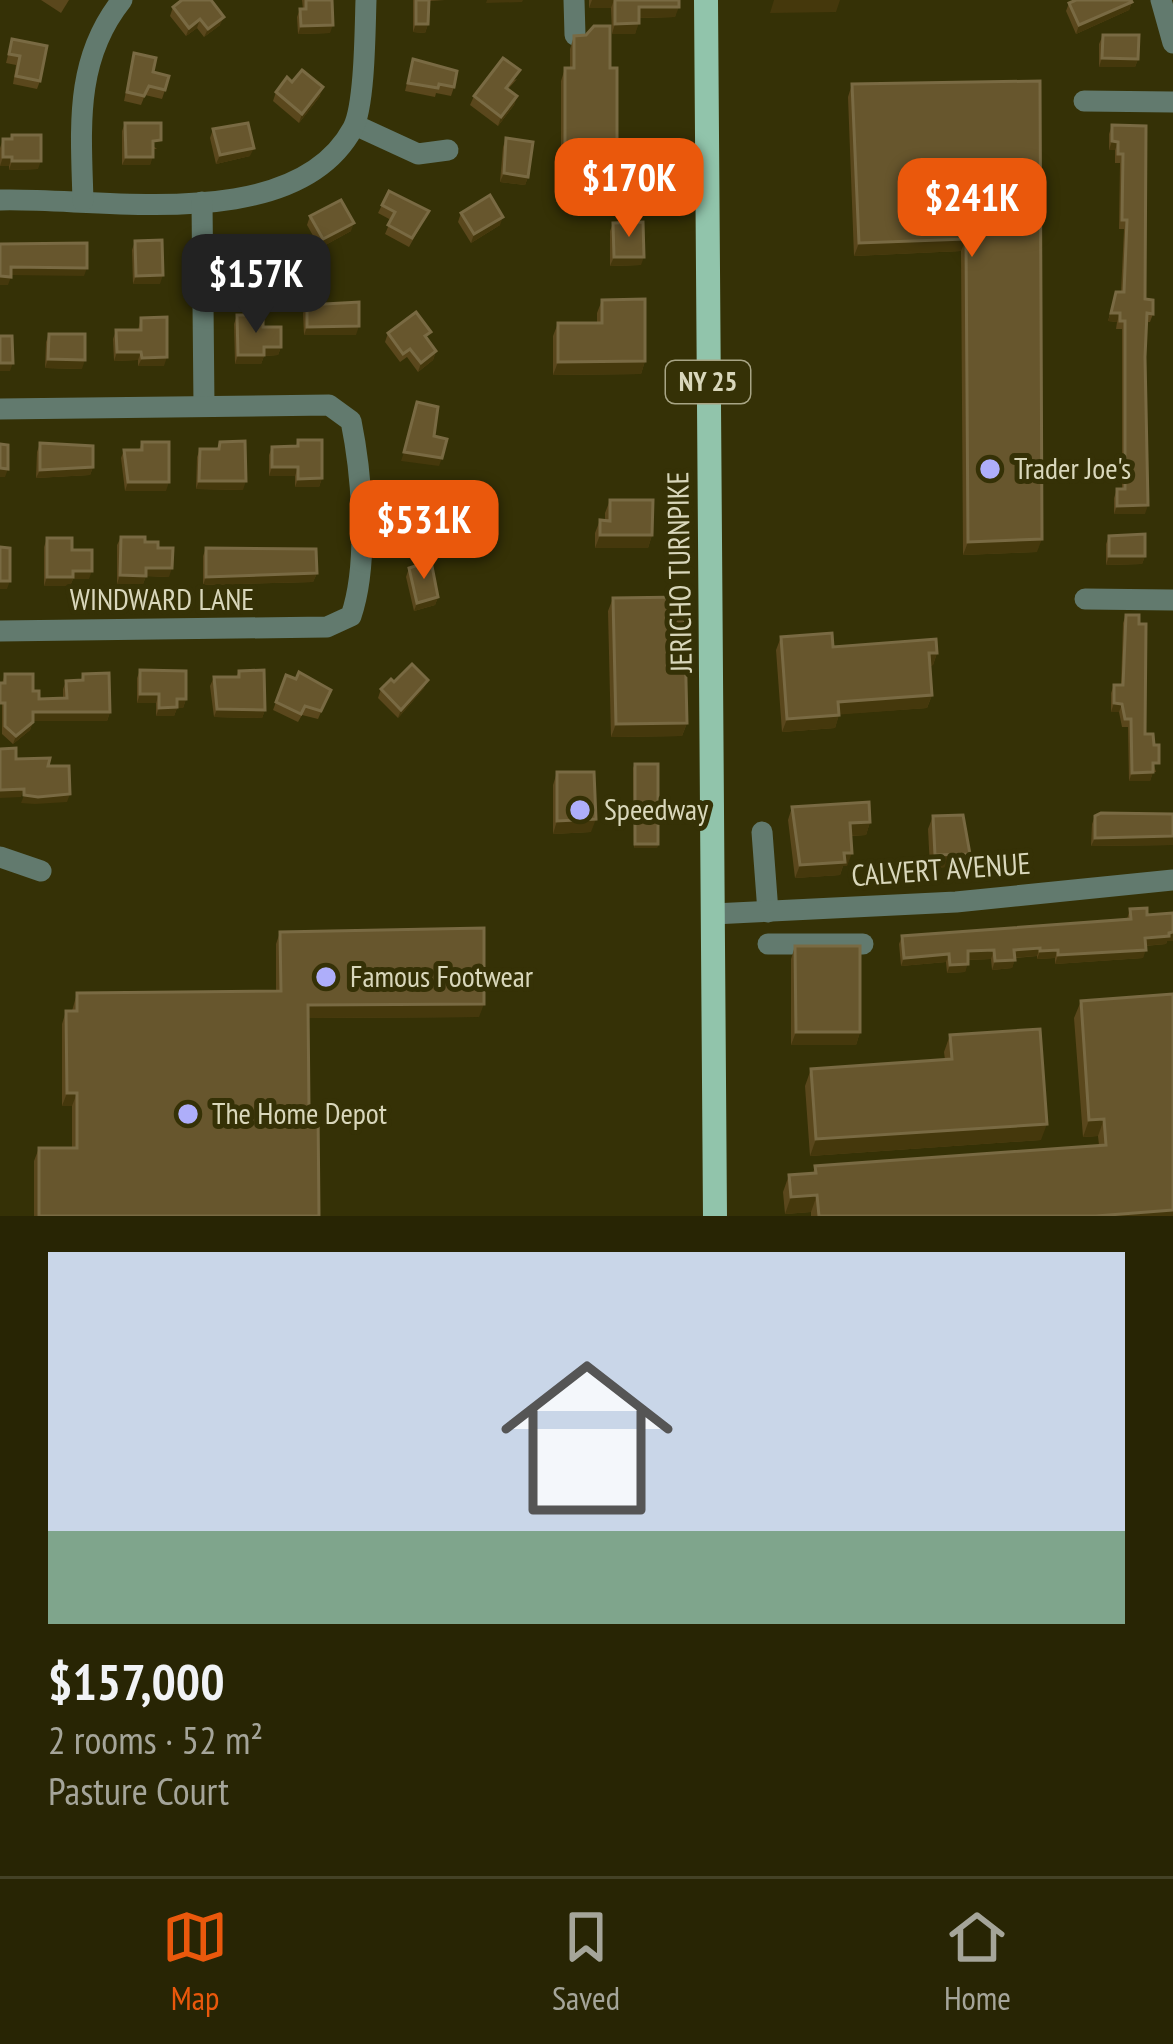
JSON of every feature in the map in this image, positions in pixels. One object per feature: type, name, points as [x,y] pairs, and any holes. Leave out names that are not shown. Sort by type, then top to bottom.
[{"type":"main road","name":"JERICHO TURNPIKE","points":[[706,0],[715,1216]]},
{"type":"street","points":[[83,201],[83,82],[104,23],[122,0]]},
{"type":"street","points":[[0,200],[202,202],[267,192],[304,177],[355,125],[365,0]]},
{"type":"street","points":[[574,0],[574,35]]},
{"type":"street","points":[[1161,0],[1173,43]]},
{"type":"street","points":[[1084,101],[1173,102]]},
{"type":"street","points":[[355,125],[418,154],[448,150]]},
{"type":"street","points":[[202,202],[204,406]]},
{"type":"street","name":"WINDWARD LANE","points":[[0,409],[329,405],[351,421],[359,503],[360,590],[351,616],[327,627],[0,631]]},
{"type":"street","points":[[1085,599],[1173,600]]},
{"type":"street","points":[[762,832],[768,911]]},
{"type":"street","points":[[0,857],[41,872]]},
{"type":"street","name":"CALVERT AVENUE","points":[[713,914],[956,902],[1173,880]]},
{"type":"street","points":[[768,944],[863,944]]},
{"type":"building","points":[[182,0],[211,0],[224,17],[208,29],[200,19],[189,28],[173,7]]},
{"type":"building","points":[[306,0],[332,0],[333,25],[301,26],[300,9],[306,9]]},
{"type":"building","points":[[416,0],[429,0],[428,24],[416,24]]},
{"type":"building","points":[[615,0],[679,0],[679,7],[639,7],[639,23],[615,24]]},
{"type":"building","points":[[1132,2],[1079,25],[1069,3]]},
{"type":"building","points":[[594,26],[610,26],[610,68],[617,68],[617,165],[565,165],[565,68],[574,68],[574,36],[586,35]]},
{"type":"building","points":[[1103,35],[1139,35],[1138,59],[1102,58]]},
{"type":"building","points":[[12,39],[47,46],[40,81],[16,76],[20,56],[9,54]]},
{"type":"building","points":[[134,53],[156,58],[153,72],[169,76],[165,90],[149,86],[144,96],[127,92]]},
{"type":"building","points":[[503,58],[520,70],[506,88],[517,96],[501,117],[474,96]]},
{"type":"building","points":[[413,59],[457,71],[454,87],[408,83]]},
{"type":"building","points":[[302,70],[323,87],[302,114],[276,92],[287,77],[292,82]]},
{"type":"building","points":[[1040,81],[1042,539],[968,542],[966,239],[859,243],[852,84]]},
{"type":"building","points":[[125,123],[161,123],[161,140],[153,141],[153,157],[126,157]]},
{"type":"building","points":[[248,123],[254,148],[220,155],[213,129]]},
{"type":"building","points":[[1112,125],[1146,126],[1145,299],[1153,300],[1153,314],[1147,313],[1145,357],[1148,505],[1117,506],[1117,489],[1125,489],[1125,321],[1120,321],[1120,313],[1111,313],[1116,292],[1124,292],[1127,220],[1122,220],[1123,154],[1118,154],[1118,142],[1112,141]]},
{"type":"building","points":[[12,135],[41,135],[41,161],[3,157],[3,139],[12,139]]},
{"type":"building","points":[[506,138],[533,142],[528,177],[504,173]]},
{"type":"building","points":[[389,191],[429,211],[412,238],[388,225],[395,212],[382,205]]},
{"type":"building","points":[[490,195],[503,217],[474,234],[461,213]]},
{"type":"building","points":[[341,200],[354,223],[323,239],[310,216]]},
{"type":"building","points":[[643,222],[644,257],[614,257],[613,223]]},
{"type":"building","points":[[270,237],[270,246],[280,246],[281,265],[269,266],[270,284],[244,285],[246,238]]},
{"type":"building","points":[[162,240],[163,275],[136,276],[135,241]]},
{"type":"building","points":[[87,243],[87,268],[11,267],[11,277],[0,276],[0,244]]},
{"type":"building","points":[[645,299],[645,361],[558,362],[558,323],[602,323],[602,300]]},
{"type":"building","points":[[359,302],[359,326],[307,327],[307,305]]},
{"type":"building","points":[[416,312],[431,332],[425,336],[436,351],[421,363],[410,349],[403,354],[388,333]]},
{"type":"building","points":[[237,315],[263,315],[263,327],[281,327],[281,347],[264,347],[264,355],[238,355]]},
{"type":"building","points":[[167,317],[167,357],[117,352],[116,330],[141,330],[141,318]]},
{"type":"building","points":[[49,334],[85,334],[85,360],[48,359]]},
{"type":"building","points":[[0,336],[12,336],[13,363],[0,363]]},
{"type":"building","points":[[417,402],[438,407],[434,436],[447,439],[442,458],[404,452]]},
{"type":"building","points":[[298,440],[322,440],[322,478],[298,479],[298,467],[272,467],[272,447],[298,446]]},
{"type":"building","points":[[245,441],[246,481],[199,481],[200,449]]},
{"type":"building","points":[[142,442],[169,442],[169,482],[128,482],[124,450],[142,450]]},
{"type":"building","points":[[40,443],[93,446],[93,467],[40,470]]},
{"type":"building","points":[[0,444],[8,445],[8,469],[0,468]]},
{"type":"building","points":[[401,496],[439,498],[439,514],[425,513],[425,532],[399,531]]},
{"type":"building","points":[[610,500],[653,500],[652,535],[600,535],[600,520],[610,521]]},
{"type":"building","points":[[1145,534],[1145,556],[1109,556],[1109,536]]},
{"type":"building","points":[[121,537],[145,537],[145,542],[158,542],[158,548],[173,548],[172,568],[146,568],[146,576],[120,575]]},
{"type":"building","points":[[47,538],[72,538],[72,550],[92,550],[92,571],[47,577]]},
{"type":"building","points":[[0,547],[10,548],[10,581],[0,581]]},
{"type":"building","points":[[206,548],[316,549],[317,573],[206,577]]},
{"type":"building","points":[[431,561],[438,597],[417,603],[409,568]]},
{"type":"building","points":[[684,597],[687,723],[616,724],[613,598]]},
{"type":"building","points":[[1126,615],[1139,615],[1139,624],[1146,624],[1145,734],[1153,734],[1154,745],[1159,745],[1159,763],[1153,763],[1153,772],[1132,773],[1131,719],[1125,719],[1122,704],[1114,703],[1114,685],[1123,685]]},
{"type":"building","points":[[832,633],[833,647],[936,639],[937,653],[929,653],[932,695],[838,702],[839,715],[787,719],[781,637]]},
{"type":"building","points":[[412,664],[428,680],[401,710],[381,689]]},
{"type":"building","points":[[140,670],[186,671],[186,699],[177,699],[177,707],[159,708],[159,694],[140,694]]},
{"type":"building","points":[[264,670],[265,710],[217,709],[214,677]]},
{"type":"building","points":[[299,672],[331,690],[321,711],[305,706],[301,714],[276,702],[286,675],[296,679]]},
{"type":"building","points":[[109,673],[110,712],[33,712],[33,722],[16,736],[5,726],[0,683],[5,683],[5,674],[33,674],[33,691],[39,691],[39,699],[67,698],[66,681],[83,680],[83,674]]},
{"type":"building","points":[[16,748],[16,759],[50,758],[48,766],[69,766],[70,794],[38,797],[24,795],[24,789],[0,790],[0,749]]},
{"type":"building","points":[[635,764],[658,764],[658,844],[635,844]]},
{"type":"building","points":[[557,772],[594,772],[596,819],[557,821]]},
{"type":"building","points":[[869,802],[870,822],[850,823],[852,853],[844,853],[845,862],[800,865],[792,807]]},
{"type":"building","points":[[1173,814],[1173,836],[1095,838],[1095,816]]},
{"type":"building","points":[[963,815],[970,854],[935,855],[933,816]]},
{"type":"building","points":[[1147,908],[1147,915],[1173,913],[1173,932],[1145,938],[1146,950],[1058,955],[1058,950],[1040,948],[1014,950],[1015,960],[995,961],[994,950],[968,951],[968,964],[950,965],[949,954],[904,958],[902,936],[1131,919],[1130,909]]},
{"type":"building","name":"The Home Depot","points":[[484,928],[484,1004],[308,1005],[309,1109],[318,1109],[319,1216],[39,1216],[39,1148],[77,1148],[77,1093],[67,1093],[66,1011],[77,1011],[77,993],[281,991],[280,932]]},
{"type":"building","points":[[795,946],[860,946],[860,1032],[796,1032]]},
{"type":"building","points":[[1173,994],[1173,1210],[1096,1216],[819,1216],[817,1195],[791,1197],[789,1175],[816,1173],[815,1166],[1106,1145],[1104,1119],[1089,1120],[1081,1001]]},
{"type":"building","points":[[1040,1029],[1047,1124],[816,1139],[811,1069],[952,1059],[950,1035]]},
{"type":"place","name":"Trader Joe's","points":[[990,469]]},
{"type":"place","name":"Speedway","points":[[580,810]]},
{"type":"place","name":"Famous Footwear","points":[[326,977]]},
{"type":"place","name":"The Home Depot","points":[[188,1114]]}]
